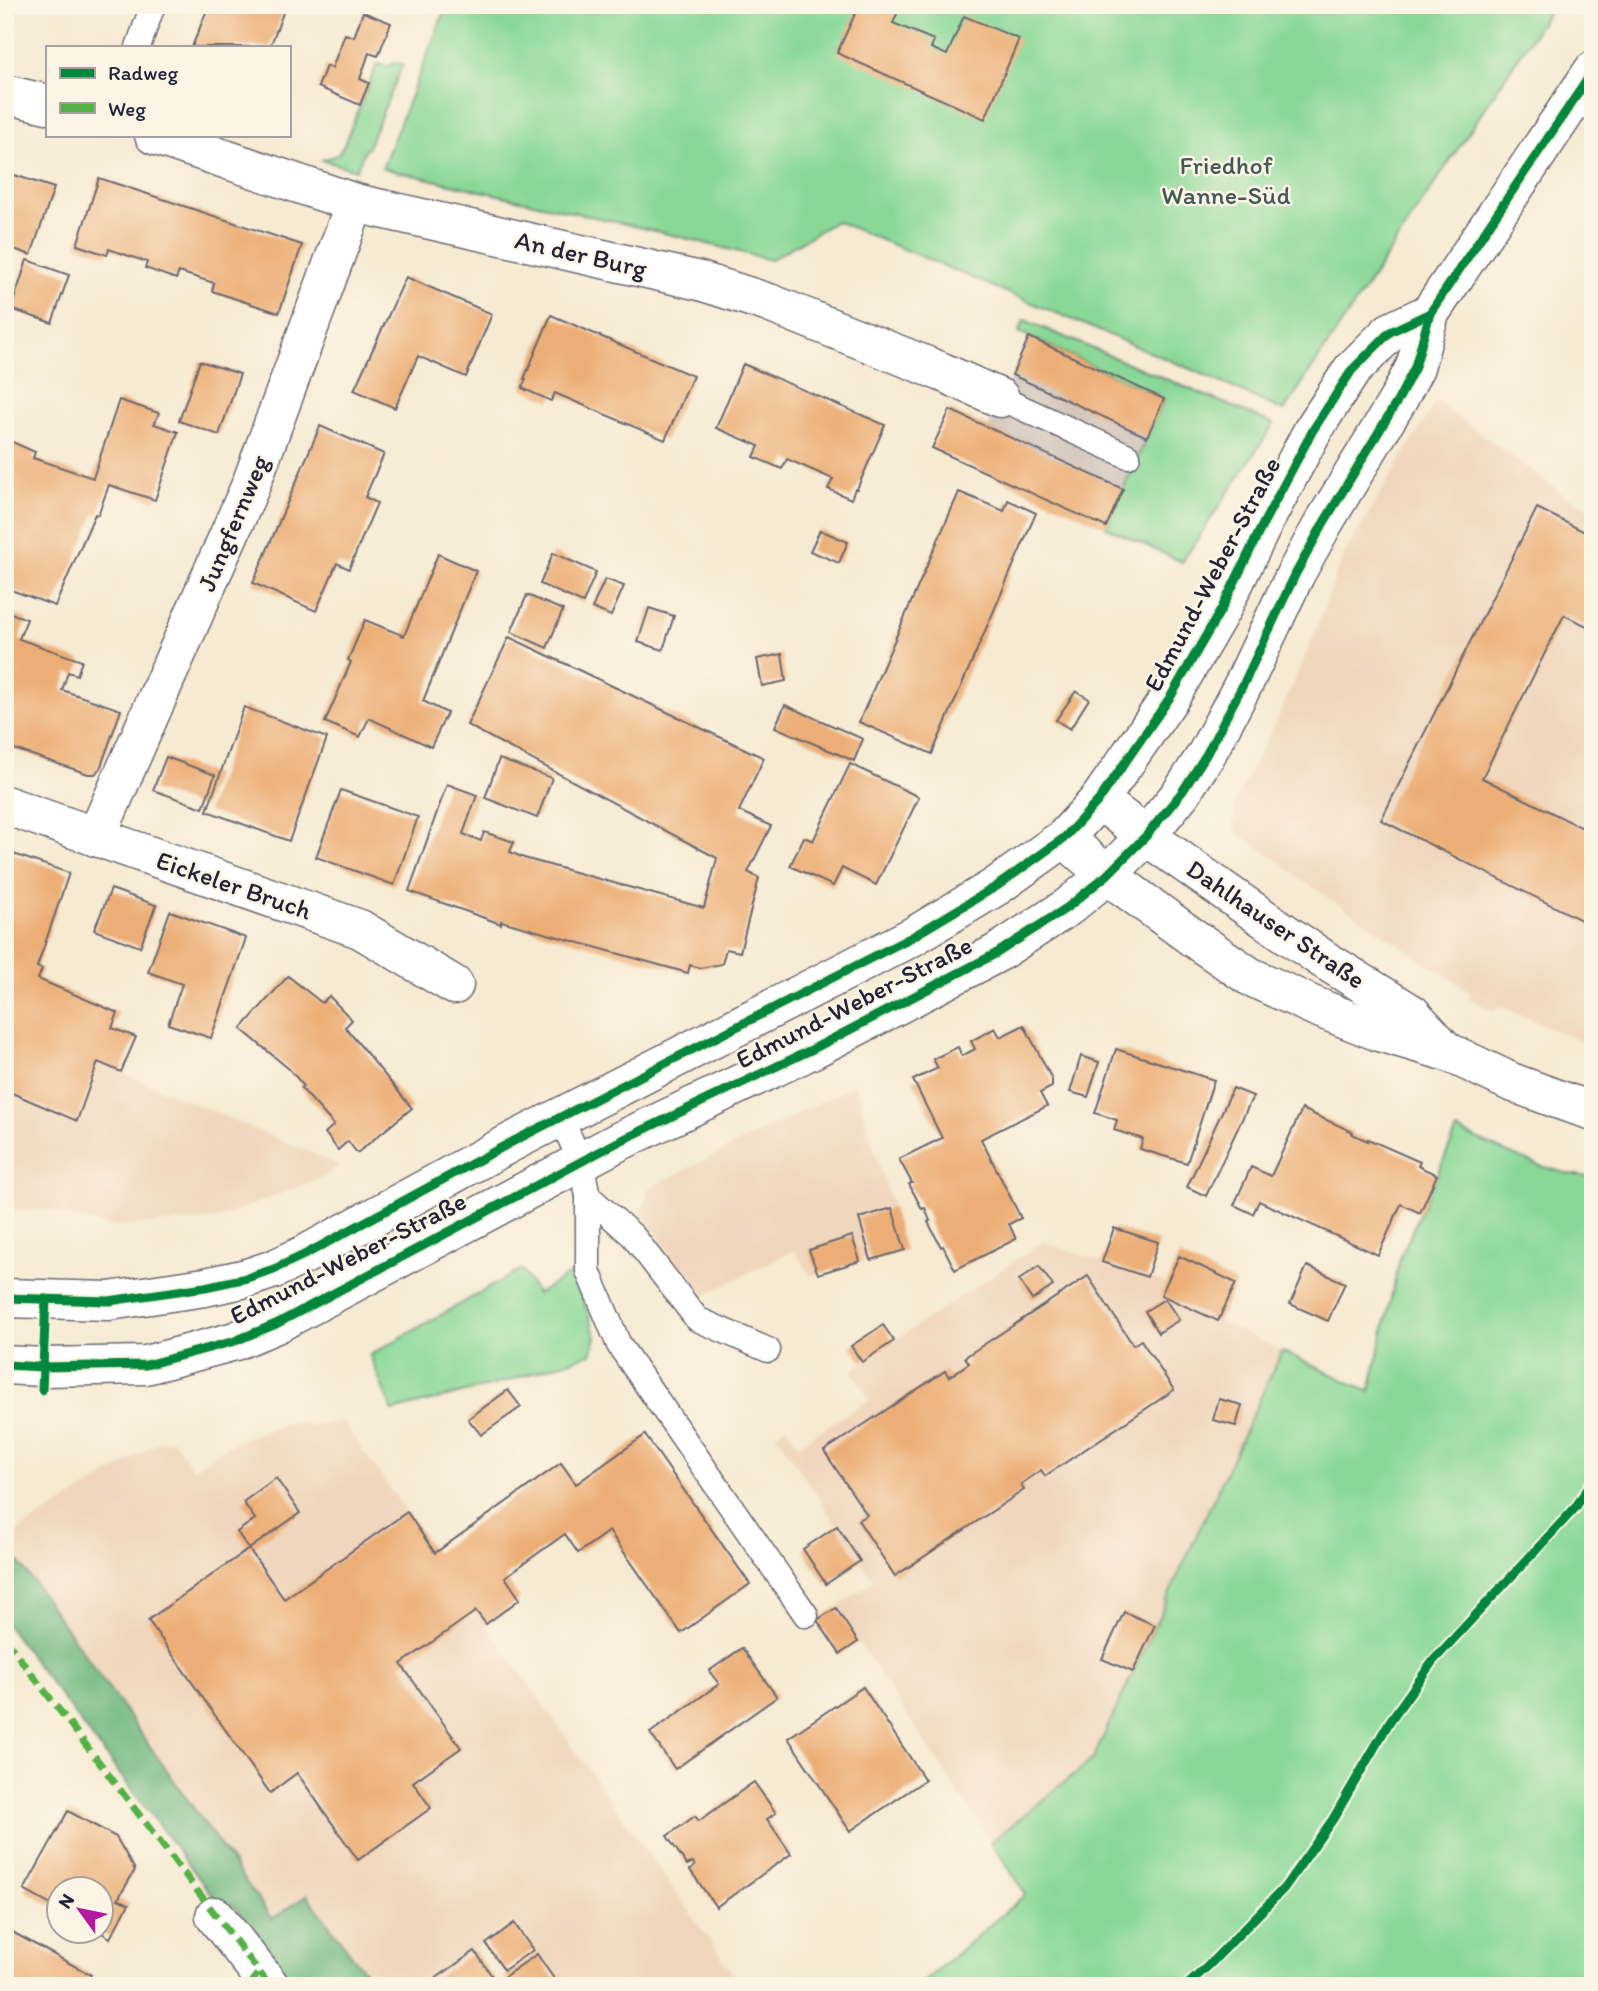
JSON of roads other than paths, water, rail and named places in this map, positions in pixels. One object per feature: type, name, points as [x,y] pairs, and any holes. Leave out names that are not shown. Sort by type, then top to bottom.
[{"type":"main road","name":"Edmund-Weber-Straße","points":[[5,1365],[146,1365],[235,1340],[276,1324],[400,1256],[585,1179],[618,1142],[813,1049],[998,953],[1068,907],[1107,875],[1146,836],[1182,792],[1206,755],[1317,534],[1415,367],[1430,313],[1593,71]]},
{"type":"main road","points":[[5,94],[46,104]]},
{"type":"main road","name":"An der Burg","points":[[157,136],[355,203],[700,281],[769,303],[1000,398]]},
{"type":"main road","name":"Jungfernweg","points":[[96,837],[250,487],[355,203]]},
{"type":"main road","name":"Edmund-Weber-Straße","points":[[5,1298],[109,1301],[205,1287],[247,1278],[306,1254],[560,1117],[912,937],[997,886],[1064,838],[1099,800],[1171,696],[1222,608],[1313,430],[1352,370],[1390,332],[1430,313]]},
{"type":"main road","name":"Dahlhauser Straße","points":[[1099,800],[1146,836],[1323,959],[1412,1014],[1448,1052]]},
{"type":"main road","name":"Eickeler Bruch","points":[[5,805],[360,929],[454,985]]},
{"type":"main road","name":"Dahlhauser Straße","points":[[1064,838],[1107,875],[1248,976],[1379,1032],[1448,1052],[1511,1082],[1593,1111]]},
{"type":"main road","points":[[215,1916],[259,1981]]},
{"type":"lane","points":[[138,46],[153,5]]},
{"type":"lane","points":[[1000,398],[1128,456]]},
{"type":"lane","points":[[560,1117],[585,1179],[697,1319],[768,1350]]},
{"type":"lane","points":[[585,1179],[588,1271],[619,1345],[806,1615]]},
{"type":"park label","name":"Friedhof Wanne-Süd","points":[[1226,180]]}]
